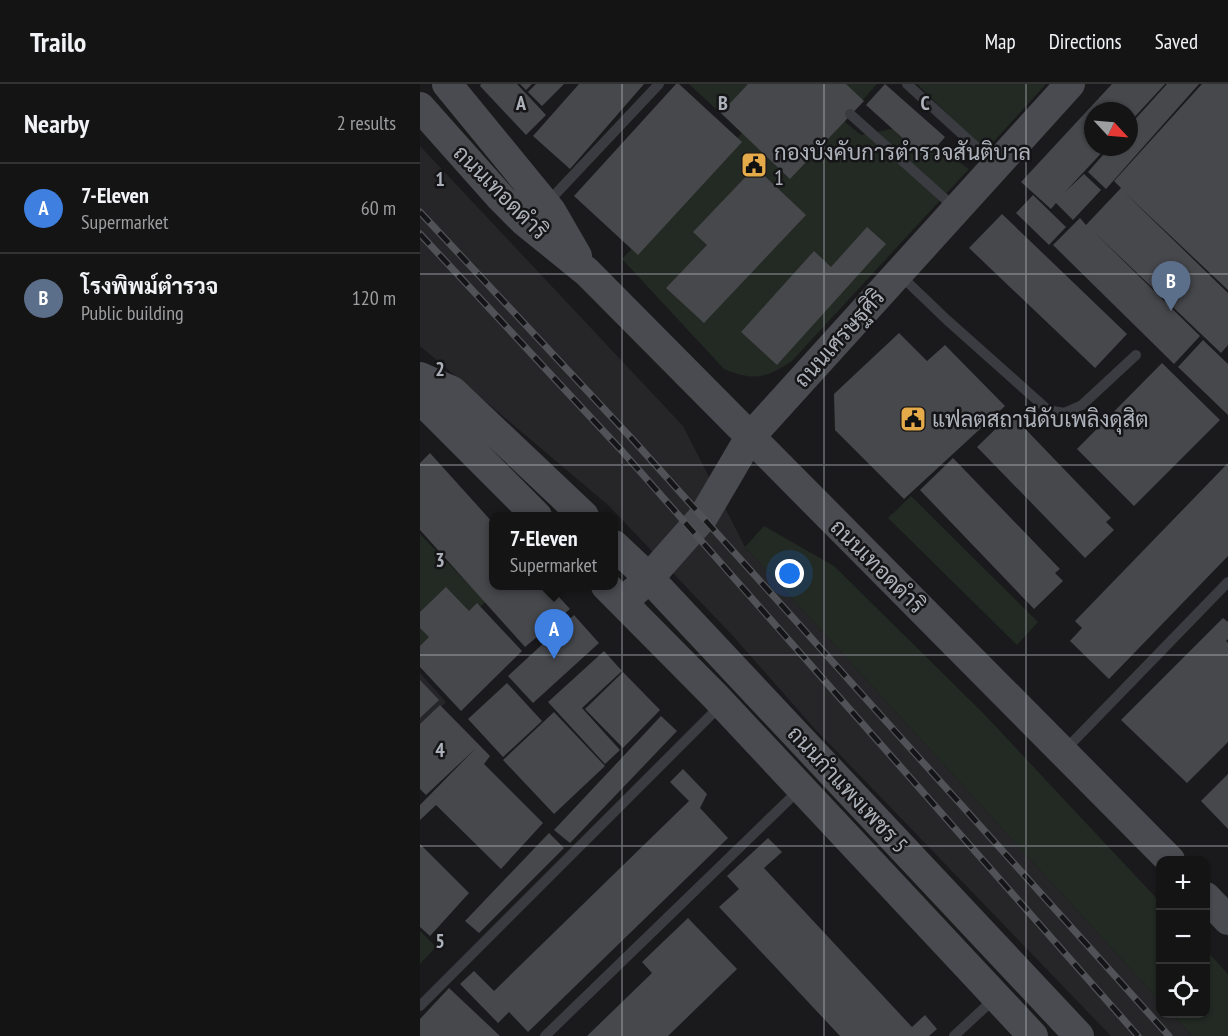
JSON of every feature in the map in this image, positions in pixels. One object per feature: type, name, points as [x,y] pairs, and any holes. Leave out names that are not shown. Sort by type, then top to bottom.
[{"type":"street","name":"ถนนเทอดดำริ","points":[[447,84],[546,205],[587,272]]},
{"type":"street","name":"ถนนเศรษฐศิริ","points":[[615,594],[649,578],[703,517],[750,437],[1070,84]]},
{"type":"street","name":"ถนนเทอดดำริ","points":[[420,107],[501,198],[587,272],[1165,856]]},
{"type":"street","points":[[421,378],[434,407],[533,512]]},
{"type":"street","points":[[434,407],[578,512]]},
{"type":"street","name":"ถนนกำแพงเพชร 5","points":[[618,549],[649,578],[1079,1036]]},
{"type":"street","name":"ถนนกำแพงเพชร 5","points":[[615,594],[722,704],[1033,1036]]},
{"type":"street","points":[[1210,901],[1228,920]]},
{"type":"lane","points":[[546,205],[659,84]]},
{"type":"lane","points":[[907,84],[996,165]]},
{"type":"lane","points":[[850,114],[957,209]]},
{"type":"lane","points":[[898,273],[1048,410],[1064,413],[1082,405],[1136,355]]},
{"type":"lane","points":[[1063,752],[1228,582]]},
{"type":"lane","points":[[420,1006],[722,704]]},
{"type":"lane","points":[[545,1036],[801,788]]},
{"type":"lane","points":[[954,1036],[996,996]]},
{"type":"shaded area","points":[[689,84],[877,84],[844,121],[861,135],[906,126],[969,169],[792,361],[767,375],[743,375],[724,369],[622,259],[742,133]]},
{"type":"shaded area","points":[[917,84],[1046,84],[985,151]]},
{"type":"shaded area","points":[[420,146],[683,426],[745,547],[1156,997],[1156,1018],[1176,1018],[1192,1036],[1111,1036],[814,728],[733,636],[618,515],[618,512],[615,512],[420,346]]},
{"type":"shaded area","points":[[911,496],[1038,622],[1017,645],[888,518]]},
{"type":"shaded area","points":[[764,526],[834,566],[983,713],[1156,898],[1156,997],[745,547]]},
{"type":"shaded area","points":[[420,534],[486,602],[420,656]]},
{"type":"shaded area","points":[[420,673],[446,702],[420,729]]},
{"type":"shaded area","points":[[420,931],[436,947],[420,964]]},
{"type":"shaded area","points":[[1210,954],[1228,974],[1228,1036],[1192,1036],[1176,1018],[1210,1018]]},
{"type":"building","points":[[481,84],[517,84],[546,115],[526,135],[480,86]]},
{"type":"building","points":[[520,84],[532,84],[526,90]]},
{"type":"building","points":[[536,84],[564,84],[542,106],[528,92]]},
{"type":"building","points":[[579,84],[644,84],[570,169],[533,136]]},
{"type":"building","points":[[676,84],[679,84],[742,142],[638,255],[574,196]]},
{"type":"building","points":[[748,84],[846,84],[864,101],[790,179],[721,113]]},
{"type":"building","points":[[885,84],[945,137],[926,159],[866,105]]},
{"type":"building","points":[[1112,84],[1165,84],[1138,113],[1138,102],[1095,102]]},
{"type":"building","points":[[1167,84],[1199,84],[1138,153],[1138,116]]},
{"type":"building","points":[[1202,84],[1228,84],[1228,290],[1123,191],[1228,293],[1228,345],[1221,353],[1094,232],[1200,336],[1174,364],[1053,245],[1080,218],[1086,225],[1121,188],[1114,181]]},
{"type":"building","points":[[1084,114],[1084,156],[1099,156],[1065,192],[1084,174],[1101,190],[1073,220],[1056,203],[1051,209],[1021,182]]},
{"type":"building","points":[[1102,156],[1135,156],[1106,189],[1088,172]]},
{"type":"building","points":[[755,167],[806,215],[704,323],[666,288],[707,245],[693,232]]},
{"type":"building","points":[[1033,195],[1066,227],[1049,245],[1016,213]]},
{"type":"building","points":[[1002,214],[1127,334],[1095,368],[969,248]]},
{"type":"building","points":[[867,227],[886,244],[777,365],[741,332],[814,251],[831,267]]},
{"type":"building","name":"แฟลตสถานีดับเพลิงดุสิต","points":[[899,333],[927,361],[945,345],[1005,406],[904,499],[835,430],[834,394]]},
{"type":"building","points":[[1203,340],[1228,364],[1228,415],[1178,367]]},
{"type":"building","points":[[1162,363],[1220,420],[1134,506],[1077,449]]},
{"type":"building","points":[[1011,414],[1111,518],[1106,522],[1114,530],[1085,558],[977,447]]},
{"type":"building","points":[[430,453],[489,518],[489,590],[553,590],[570,609],[525,647],[420,530],[420,463]]},
{"type":"building","points":[[953,458],[1060,569],[1055,573],[1063,581],[1034,609],[920,490]]},
{"type":"building","points":[[1228,463],[1228,556],[1109,679],[1070,641],[1082,628],[1075,621]]},
{"type":"building","points":[[446,587],[469,611],[477,603],[522,651],[461,711],[420,667],[420,646],[429,637],[420,628],[420,612]]},
{"type":"building","points":[[574,615],[599,643],[533,703],[508,676]]},
{"type":"building","points":[[1223,618],[1228,622],[1226,641],[1228,643],[1228,742],[1187,783],[1121,720]]},
{"type":"building","points":[[604,651],[622,671],[582,708],[620,750],[605,764],[548,702]]},
{"type":"building","points":[[623,672],[660,710],[623,748],[585,709]]},
{"type":"building","points":[[420,680],[439,700],[420,718]]},
{"type":"building","points":[[507,683],[542,721],[503,757],[468,719]]},
{"type":"building","points":[[440,705],[490,756],[484,764],[543,823],[501,869],[436,805],[420,820],[420,805],[476,748],[426,795],[420,789],[420,724]]},
{"type":"building","points":[[554,712],[605,766],[554,814],[503,760]]},
{"type":"building","points":[[661,716],[677,731],[570,843],[554,830]]},
{"type":"building","points":[[683,769],[707,794],[700,808],[728,838],[528,1032],[509,1012],[498,1023],[460,984],[474,971],[494,991],[689,801],[670,782]]},
{"type":"building","points":[[1228,774],[1228,829],[1201,801]]},
{"type":"building","points":[[549,833],[564,848],[479,933],[465,921]]},
{"type":"building","points":[[768,838],[782,852],[764,868],[912,1027],[925,1015],[937,1029],[929,1036],[840,1036],[719,907],[739,889],[727,876]]},
{"type":"building","points":[[420,844],[469,893],[430,936],[420,927]]},
{"type":"building","points":[[688,918],[737,969],[668,1036],[587,1036],[652,973],[642,962]]},
{"type":"building","points":[[449,988],[500,1036],[420,1036],[420,1019]]},
{"type":"railway","points":[[420,212],[634,441],[1169,1036]]},
{"type":"railway","points":[[420,234],[622,451],[1138,1036]]},
{"type":"place","name":"กองบังคับการตำรวจสันติบาล 1","points":[[754,165]]},
{"type":"place","name":"โรงพิพม์ตำรวจ","points":[[1171,311]]},
{"type":"place","name":"แฟลตสถานีดับเพลิงดุสิต","points":[[913,419]]},
{"type":"place","name":"7-Eleven","points":[[554,659]]}]
